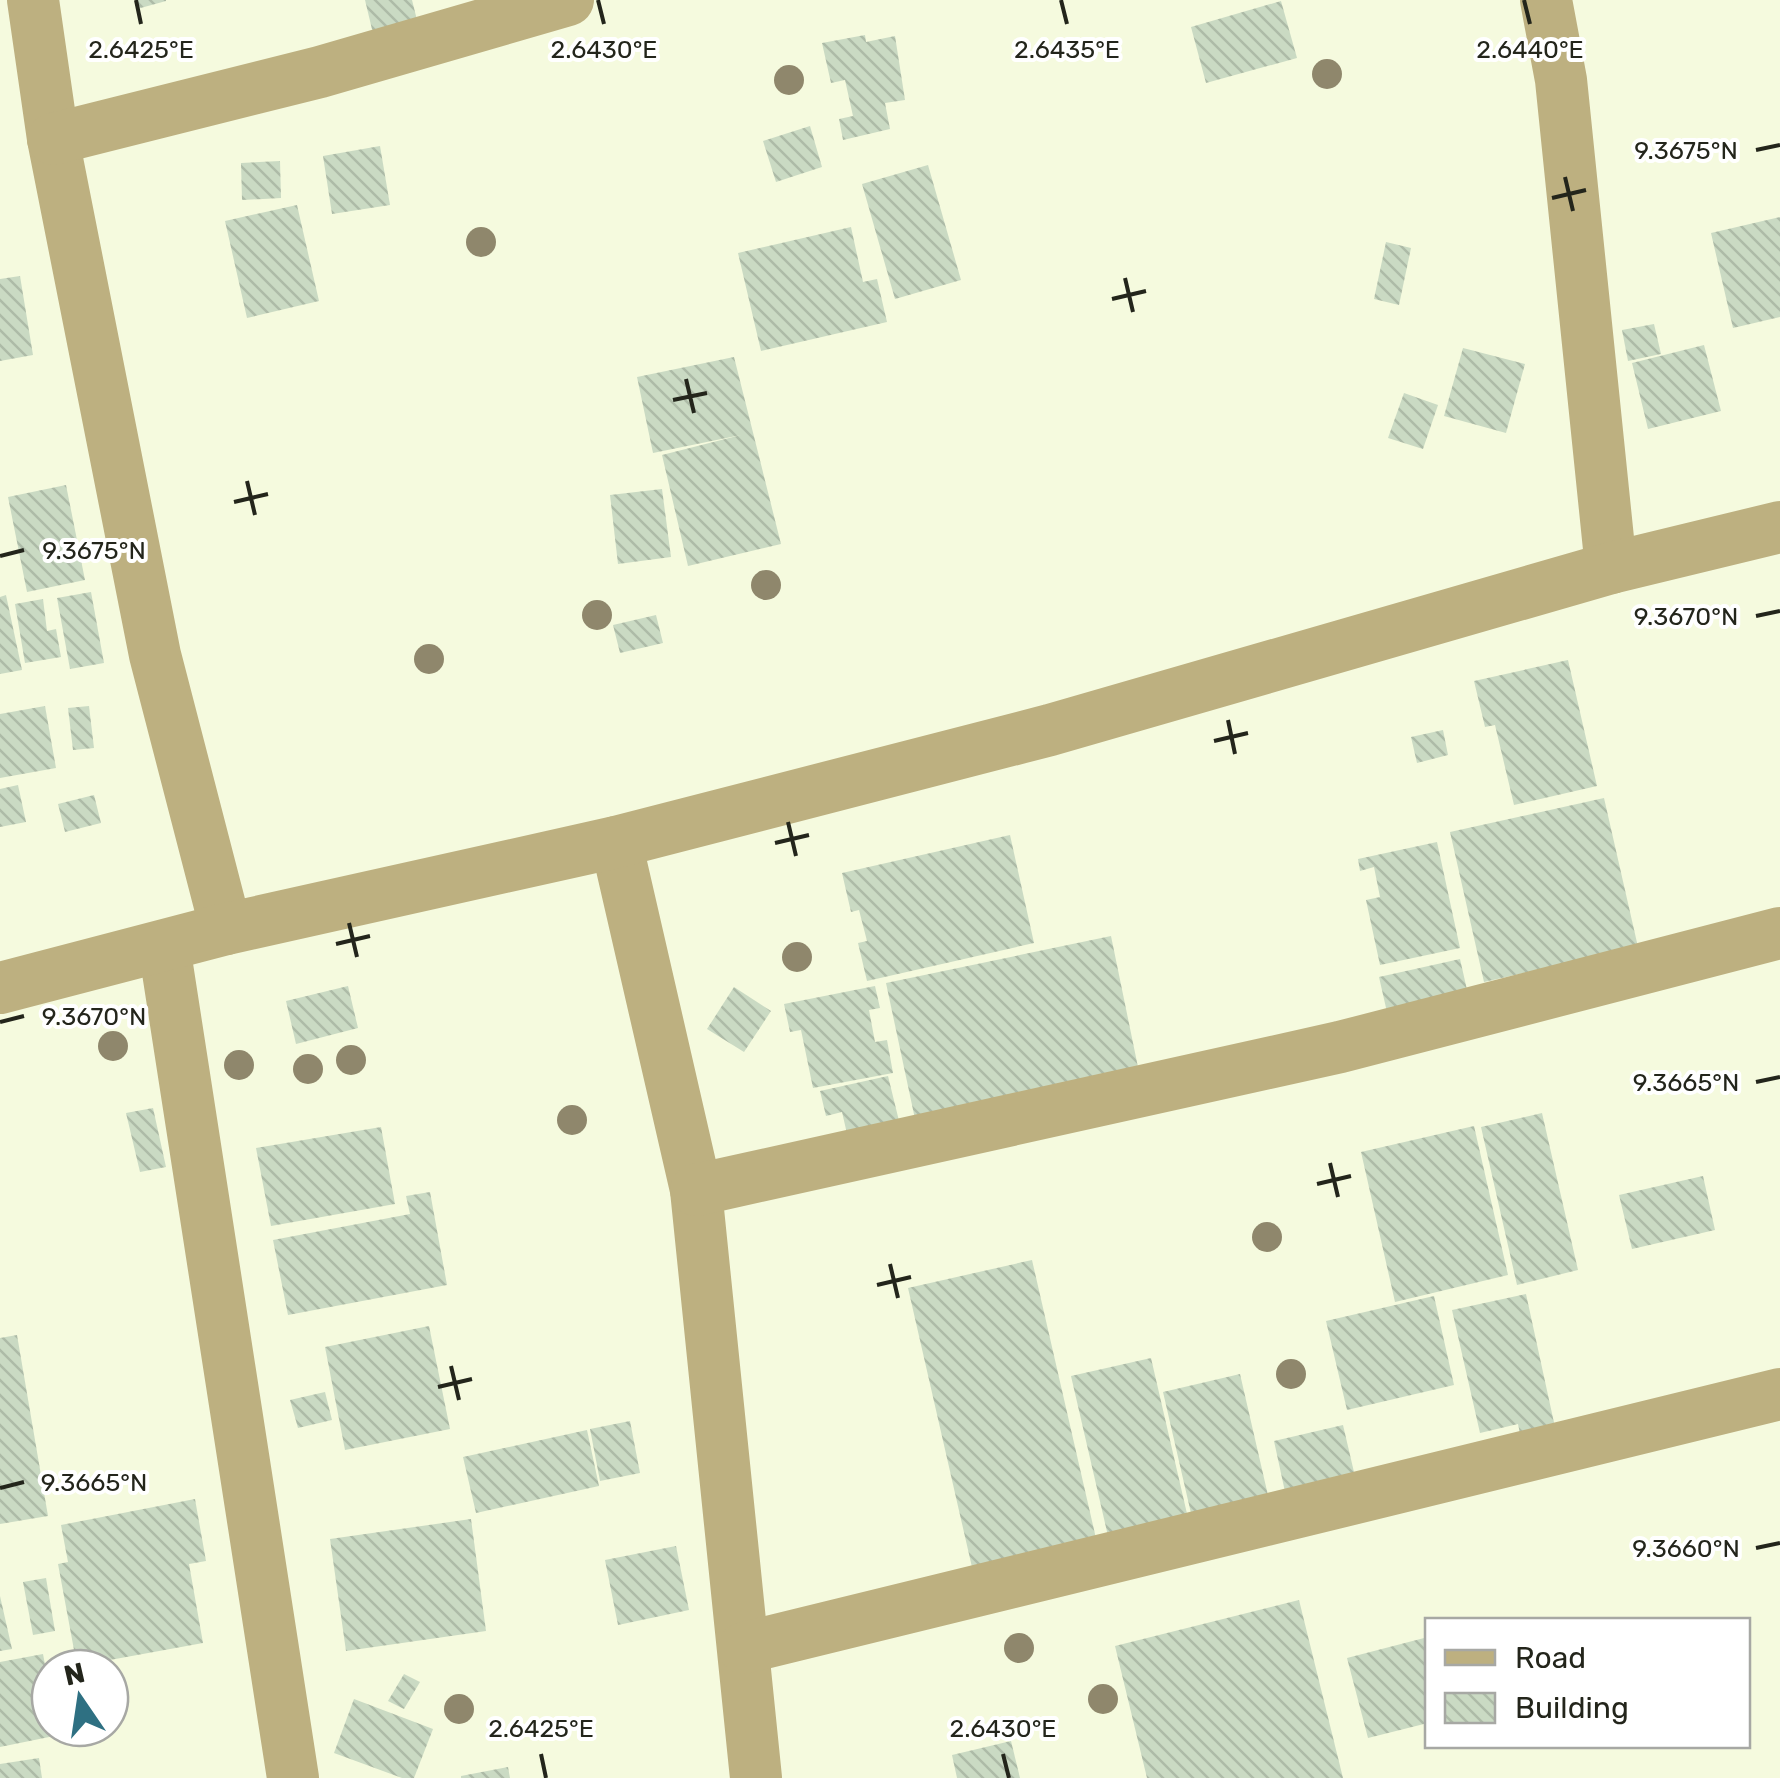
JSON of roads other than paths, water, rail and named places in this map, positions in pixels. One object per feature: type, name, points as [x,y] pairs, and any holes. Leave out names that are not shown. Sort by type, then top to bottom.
[{"type":"street","points":[[34,0],[53,139],[154,655],[226,928]]},
{"type":"street","points":[[53,139],[320,72],[568,0]]},
{"type":"street","points":[[1546,0],[1561,80],[1611,568]]},
{"type":"street","points":[[0,988],[226,928],[616,842],[1050,730],[1611,568],[1780,527]]},
{"type":"street","points":[[616,842],[696,1190],[756,1778]]},
{"type":"street","points":[[696,1190],[1340,1047],[1780,932]]},
{"type":"street","points":[[164,946],[293,1778]]},
{"type":"street","points":[[744,1648],[1780,1394]]}]
